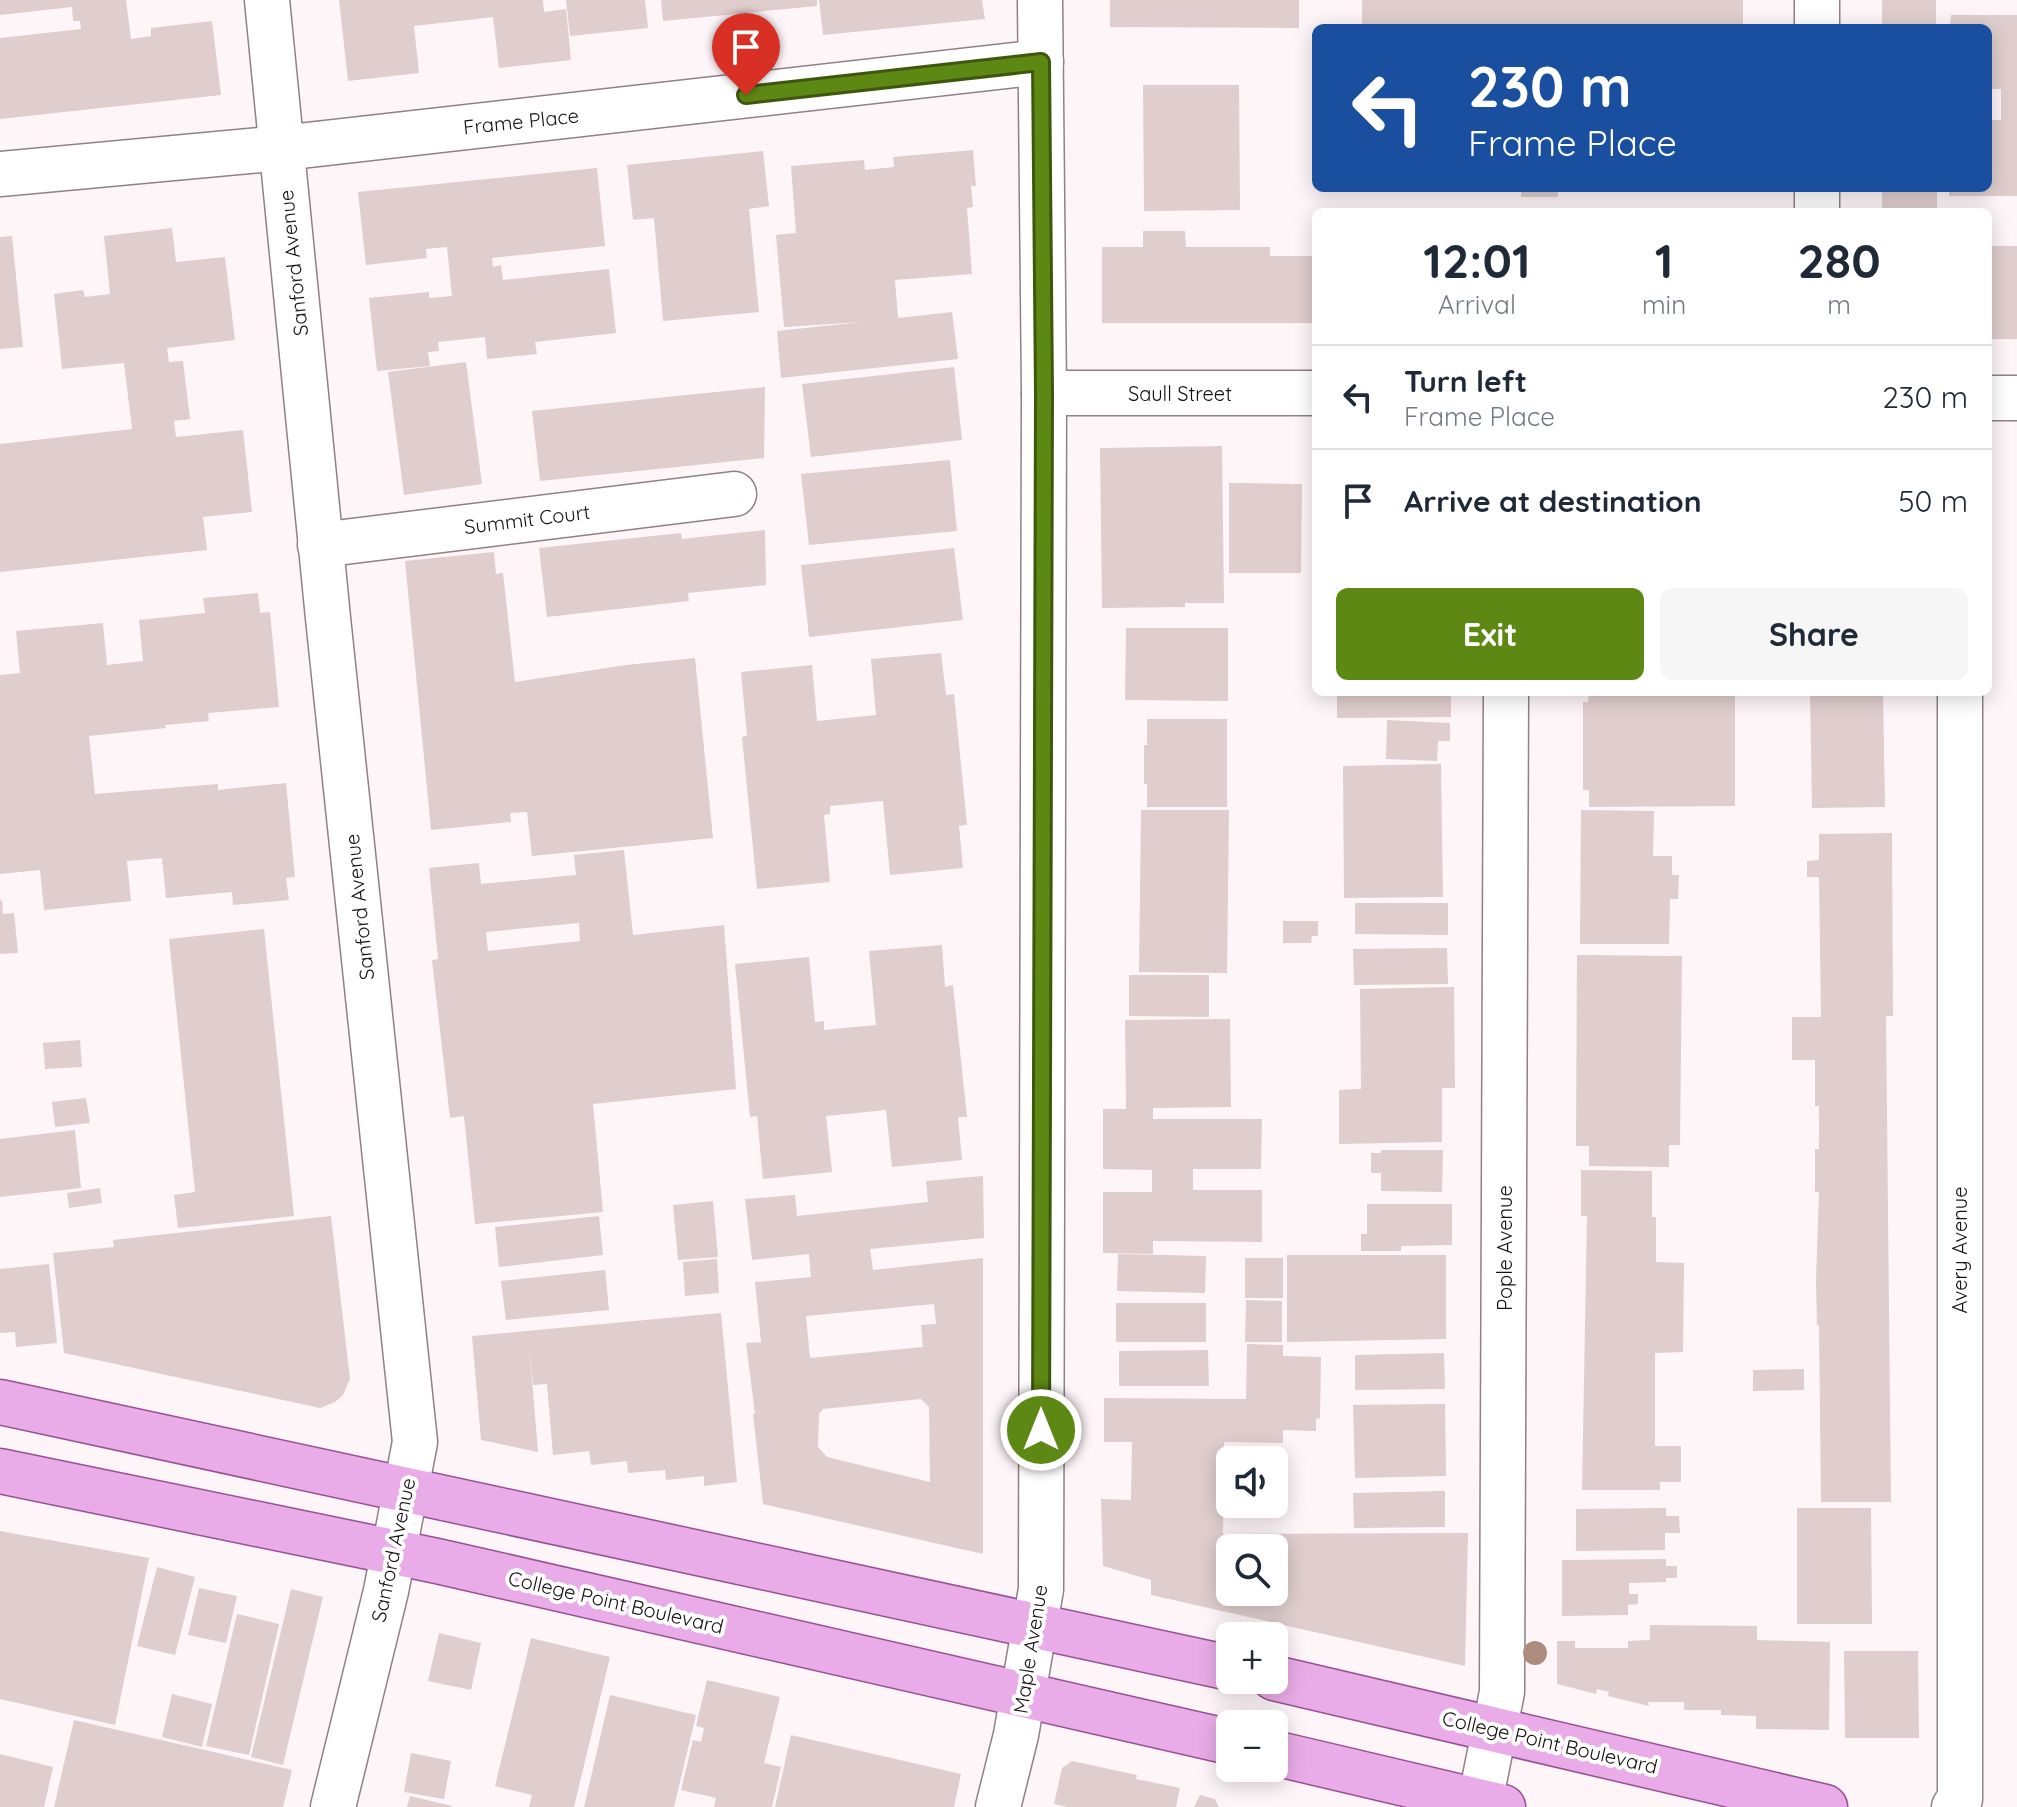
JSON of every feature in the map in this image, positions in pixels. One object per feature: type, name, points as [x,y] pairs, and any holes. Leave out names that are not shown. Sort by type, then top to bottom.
[{"type":"main road","points":[[0,1402],[1216,1665]]},
{"type":"main road","name":"College Point Boulevard","points":[[0,1471],[393,1552],[1216,1739]]},
{"type":"main road","name":"College Point Boulevard","points":[[1288,1681],[1825,1807]]},
{"type":"main road","points":[[1288,1756],[1492,1804]]},
{"type":"street","name":"Sanford Avenue","points":[[267,0],[320,545],[415,1442],[393,1552],[333,1807]]},
{"type":"street","name":"Maple Avenue","points":[[998,1807],[1023,1694],[1041,1589],[1044,393],[1040,0]]},
{"type":"street","points":[[1817,0],[1817,24]]},
{"type":"street","name":"Frame Place","points":[[0,174],[282,148],[1041,62]]},
{"type":"street","name":"Saull Street","points":[[1044,393],[1312,393]]},
{"type":"street","points":[[1992,398],[2017,398]]},
{"type":"street","name":"Summit Court","points":[[320,545],[734,494]]},
{"type":"street","name":"Pople Avenue","points":[[1492,1804],[1495,1728],[1502,1692],[1506,696]]},
{"type":"street","name":"Avery Avenue","points":[[1954,1807],[1960,1799],[1960,696]]},
{"type":"building","points":[[0,0],[126,0],[131,39],[151,36],[151,28],[212,21],[221,95],[0,119],[0,38],[81,29],[80,21],[73,21],[72,7],[0,15]]},
{"type":"building","points":[[339,0],[543,0],[544,12],[566,9],[571,60],[499,68],[493,17],[414,26],[419,73],[348,81]]},
{"type":"building","points":[[566,0],[645,0],[648,28],[570,36]]},
{"type":"building","points":[[661,0],[817,0],[817,6],[663,21]]},
{"type":"building","points":[[819,0],[982,0],[985,19],[823,35]]},
{"type":"building","points":[[1110,0],[1299,0],[1299,28],[1110,27]]},
{"type":"building","points":[[1362,0],[1743,0],[1743,24],[1362,24]]},
{"type":"building","points":[[1882,0],[1936,0],[1936,24],[1882,24]]},
{"type":"building","points":[[1951,15],[2017,15],[2017,196],[1949,196],[1949,192],[1992,192],[1992,120],[2001,120],[2001,89],[1992,89],[1992,24],[1950,24]]},
{"type":"building","points":[[1143,85],[1239,85],[1240,210],[1144,211]]},
{"type":"building","points":[[973,150],[976,186],[971,186],[973,207],[967,208],[972,274],[895,280],[898,318],[952,312],[958,359],[781,378],[777,331],[862,322],[784,327],[776,235],[796,233],[791,166],[864,160],[865,170],[894,167],[893,157]]},
{"type":"building","points":[[763,151],[769,206],[749,209],[759,312],[663,321],[654,218],[633,220],[627,165]]},
{"type":"building","points":[[597,168],[605,246],[492,258],[493,267],[501,265],[503,280],[609,269],[616,333],[535,342],[537,354],[487,359],[485,337],[438,342],[439,351],[428,352],[430,366],[377,371],[369,298],[429,292],[429,298],[452,296],[447,247],[426,249],[427,258],[366,265],[358,192]]},
{"type":"building","points":[[1521,192],[1558,192],[1558,197],[1521,197]]},
{"type":"building","points":[[1882,192],[1937,192],[1937,208],[1882,208]]},
{"type":"building","points":[[172,228],[176,262],[225,257],[235,340],[167,348],[169,362],[183,361],[190,419],[174,421],[176,437],[243,430],[252,512],[203,517],[207,550],[0,572],[0,444],[132,429],[124,363],[62,369],[54,294],[83,290],[85,297],[110,294],[104,236]]},
{"type":"building","points":[[1143,231],[1185,231],[1186,247],[1270,247],[1270,256],[1312,256],[1312,323],[1102,323],[1102,247],[1143,247]]},
{"type":"building","points":[[12,236],[23,347],[0,349],[0,237]]},
{"type":"building","points":[[1992,246],[2017,246],[2017,339],[1992,339]]},
{"type":"building","points":[[466,362],[482,484],[404,495],[388,372]]},
{"type":"building","points":[[954,367],[962,440],[811,457],[802,384]]},
{"type":"building","points":[[765,387],[764,458],[540,481],[532,411]]},
{"type":"building","points":[[1222,446],[1224,603],[1102,608],[1100,448]]},
{"type":"building","points":[[950,460],[957,531],[809,545],[801,474]]},
{"type":"building","points":[[1229,483],[1302,484],[1301,573],[1229,573]]},
{"type":"building","points":[[765,530],[766,585],[688,593],[689,601],[547,617],[539,548],[681,533],[682,539]]},
{"type":"building","points":[[954,548],[963,620],[809,637],[801,565]]},
{"type":"building","points":[[494,552],[496,574],[503,573],[515,682],[695,658],[713,838],[532,856],[527,812],[510,813],[511,822],[431,830],[405,561]]},
{"type":"building","points":[[258,593],[260,613],[270,612],[279,707],[208,713],[209,721],[89,736],[95,794],[218,784],[218,790],[286,783],[295,877],[286,878],[289,900],[233,905],[232,892],[166,898],[162,858],[127,861],[131,901],[44,910],[40,870],[0,874],[0,675],[20,673],[16,631],[103,623],[107,665],[143,661],[139,620],[205,613],[203,598]]},
{"type":"building","points":[[1126,628],[1228,628],[1228,701],[1125,700]]},
{"type":"building","points":[[941,653],[946,695],[954,694],[967,825],[959,826],[963,868],[890,875],[883,801],[830,806],[830,814],[824,815],[830,882],[757,889],[742,737],[747,736],[741,672],[812,665],[817,721],[876,715],[871,659]]},
{"type":"building","points":[[1337,696],[1451,696],[1451,717],[1337,718]]},
{"type":"building","points":[[1589,696],[1735,696],[1735,806],[1589,807],[1589,790],[1583,790],[1583,702],[1588,702]]},
{"type":"building","points":[[1810,696],[1883,696],[1885,807],[1812,808]]},
{"type":"building","points":[[1147,719],[1227,719],[1227,807],[1147,807],[1144,745],[1147,745]]},
{"type":"building","points":[[1387,720],[1450,723],[1450,741],[1438,741],[1437,761],[1386,759]]},
{"type":"building","points":[[1441,764],[1443,897],[1344,898],[1343,766]]},
{"type":"building","points":[[1141,810],[1229,810],[1227,973],[1139,972]]},
{"type":"building","points":[[1581,810],[1654,811],[1653,856],[1672,856],[1672,875],[1679,875],[1678,899],[1670,899],[1669,944],[1580,944]]},
{"type":"building","points":[[1892,833],[1893,1016],[1886,1016],[1891,1502],[1821,1502],[1816,1280],[1819,1192],[1815,1192],[1819,1106],[1815,1106],[1815,1060],[1792,1060],[1792,1017],[1821,1017],[1819,877],[1807,877],[1807,861],[1819,860],[1819,834]]},
{"type":"building","points":[[624,850],[633,935],[724,925],[736,1089],[593,1104],[603,1212],[475,1224],[464,1116],[450,1118],[432,960],[438,959],[429,868],[479,863],[481,884],[576,875],[574,855]],"holes":[[[579,923],[580,941],[488,951],[486,932]]]},
{"type":"building","points":[[2,900],[3,914],[14,913],[18,953],[0,954]]},
{"type":"building","points":[[1355,903],[1448,903],[1448,935],[1355,934]]},
{"type":"building","points":[[1283,921],[1318,921],[1318,936],[1312,936],[1311,943],[1283,943]]},
{"type":"building","points":[[264,929],[294,1216],[178,1228],[174,1195],[195,1192],[169,939]]},
{"type":"building","points":[[942,945],[945,987],[953,985],[967,1117],[958,1117],[962,1160],[892,1167],[886,1110],[826,1116],[832,1172],[763,1179],[757,1116],[750,1117],[735,964],[809,957],[815,1022],[824,1021],[824,1030],[876,1025],[869,951]]},
{"type":"building","points":[[1447,948],[1448,984],[1354,985],[1353,949]]},
{"type":"building","points":[[1577,955],[1682,956],[1680,1145],[1669,1145],[1669,1167],[1589,1166],[1589,1146],[1576,1146]]},
{"type":"building","points":[[1129,975],[1209,975],[1209,1017],[1129,1016]]},
{"type":"building","points":[[1454,987],[1455,1088],[1442,1088],[1442,1142],[1339,1144],[1339,1090],[1361,1089],[1360,989]]},
{"type":"building","points":[[1230,1019],[1231,1107],[1153,1108],[1153,1119],[1262,1119],[1261,1169],[1193,1169],[1193,1190],[1262,1190],[1262,1242],[1153,1241],[1153,1254],[1103,1253],[1103,1192],[1152,1192],[1152,1170],[1103,1169],[1103,1109],[1126,1109],[1125,1020]]},
{"type":"building","points":[[80,1040],[82,1067],[45,1069],[43,1043]]},
{"type":"building","points":[[86,1098],[90,1123],[55,1127],[52,1102]]},
{"type":"building","points":[[75,1130],[81,1188],[0,1197],[0,1139]]},
{"type":"building","points":[[1381,1150],[1443,1150],[1442,1192],[1381,1191],[1381,1173],[1371,1173],[1371,1153],[1381,1153]]},
{"type":"building","points":[[1581,1170],[1652,1171],[1656,1262],[1684,1263],[1683,1352],[1655,1353],[1655,1446],[1681,1446],[1681,1482],[1660,1482],[1660,1490],[1582,1490],[1587,1216],[1581,1216]]},
{"type":"building","points":[[983,1176],[984,1238],[870,1249],[873,1270],[983,1258],[983,1554],[763,1504],[746,1343],[761,1342],[755,1282],[811,1277],[809,1254],[752,1260],[745,1199],[795,1195],[797,1216],[928,1202],[926,1181]],"holes":[[[934,1304],[936,1324],[921,1325],[923,1347],[810,1358],[806,1316]],[[921,1399],[929,1407],[930,1482],[827,1457],[818,1447],[819,1414],[823,1409]]]},
{"type":"building","points":[[100,1188],[102,1203],[69,1208],[67,1193]]},
{"type":"building","points":[[713,1201],[718,1257],[678,1260],[673,1205]]},
{"type":"building","points":[[1367,1204],[1452,1204],[1452,1245],[1401,1246],[1401,1251],[1361,1251],[1361,1234],[1367,1234]]},
{"type":"building","points":[[331,1216],[350,1379],[343,1395],[335,1402],[320,1408],[64,1353],[53,1253],[114,1247],[113,1240]]},
{"type":"building","points":[[599,1216],[603,1255],[499,1267],[495,1227]]},
{"type":"building","points":[[1118,1254],[1206,1256],[1205,1293],[1117,1291]]},
{"type":"building","points":[[1287,1255],[1446,1255],[1446,1339],[1287,1342]]},
{"type":"building","points":[[1245,1258],[1283,1258],[1283,1298],[1245,1298]]},
{"type":"building","points":[[717,1259],[719,1293],[685,1296],[683,1262]]},
{"type":"building","points":[[49,1264],[57,1343],[16,1347],[15,1332],[0,1333],[0,1269]]},
{"type":"building","points":[[605,1270],[609,1310],[506,1320],[501,1281]]},
{"type":"building","points":[[1246,1300],[1282,1301],[1282,1342],[1245,1342]]},
{"type":"building","points":[[1116,1303],[1206,1303],[1206,1342],[1116,1342]]},
{"type":"building","points":[[721,1313],[737,1482],[704,1486],[704,1476],[666,1480],[665,1470],[628,1473],[627,1461],[591,1465],[589,1451],[553,1455],[547,1384],[533,1385],[529,1343],[538,1452],[481,1440],[472,1336]]},
{"type":"building","points":[[1247,1344],[1283,1345],[1283,1356],[1321,1357],[1320,1419],[1316,1418],[1316,1431],[1283,1430],[1283,1443],[1224,1442],[1224,1446],[1216,1446],[1216,1518],[1223,1518],[1223,1534],[1468,1533],[1465,1666],[1288,1626],[1288,1622],[1270,1622],[1151,1595],[1151,1580],[1103,1566],[1101,1499],[1131,1500],[1132,1442],[1104,1442],[1104,1398],[1246,1399]]},
{"type":"building","points":[[1208,1350],[1209,1386],[1119,1386],[1119,1351]]},
{"type":"building","points":[[1444,1353],[1445,1389],[1355,1390],[1355,1355]]},
{"type":"building","points":[[1804,1369],[1804,1390],[1753,1391],[1753,1370]]},
{"type":"building","points":[[1445,1404],[1446,1476],[1355,1478],[1353,1405]]},
{"type":"building","points":[[1445,1491],[1445,1527],[1354,1528],[1353,1493]]},
{"type":"building","points":[[1666,1508],[1666,1516],[1679,1516],[1680,1533],[1665,1533],[1665,1550],[1576,1551],[1576,1509]]},
{"type":"building","points":[[1797,1508],[1871,1508],[1872,1624],[1797,1624]]},
{"type":"building","points":[[0,1531],[149,1558],[115,1725],[0,1699]]},
{"type":"building","points":[[1666,1559],[1666,1566],[1677,1566],[1677,1578],[1666,1578],[1666,1582],[1629,1583],[1629,1594],[1638,1594],[1638,1604],[1628,1605],[1628,1615],[1562,1616],[1562,1560]]},
{"type":"building","points":[[157,1567],[195,1577],[175,1655],[137,1646]]},
{"type":"building","points":[[199,1588],[237,1596],[226,1643],[188,1635]]},
{"type":"building","points":[[291,1589],[323,1597],[283,1765],[251,1757]]},
{"type":"building","points":[[237,1614],[279,1624],[249,1755],[206,1746]]},
{"type":"building","points":[[1650,1625],[1757,1626],[1757,1640],[1830,1642],[1829,1730],[1756,1729],[1756,1716],[1721,1715],[1721,1710],[1684,1710],[1684,1702],[1648,1702],[1649,1706],[1608,1696],[1609,1692],[1597,1689],[1596,1694],[1557,1684],[1557,1641],[1575,1641],[1575,1648],[1628,1648],[1628,1641],[1650,1640]]},
{"type":"building","points":[[439,1633],[481,1643],[471,1690],[428,1681]]},
{"type":"building","points":[[531,1638],[610,1657],[574,1807],[529,1807],[532,1795],[495,1786]]},
{"type":"building","points":[[1844,1651],[1918,1651],[1919,1738],[1845,1738]]},
{"type":"building","points":[[707,1680],[780,1697],[764,1763],[781,1767],[772,1807],[714,1807],[716,1798],[681,1790],[693,1740],[701,1742],[704,1728],[696,1726]]},
{"type":"building","points":[[172,1694],[212,1704],[202,1747],[162,1737]]},
{"type":"building","points":[[610,1695],[696,1715],[674,1807],[584,1807]]},
{"type":"building","points":[[74,1720],[292,1770],[283,1807],[54,1807]]},
{"type":"building","points":[[791,1735],[961,1774],[954,1807],[775,1807]]},
{"type":"building","points":[[411,1753],[451,1761],[444,1799],[404,1792]]},
{"type":"building","points":[[0,1754],[53,1767],[44,1807],[0,1807]]},
{"type":"building","points":[[1072,1761],[1180,1788],[1176,1807],[1067,1807],[1054,1804],[1062,1768]]},
{"type":"building","points":[[1200,1795],[1215,1799],[1219,1807],[1194,1807]]},
{"type":"building","points":[[410,1796],[452,1806],[452,1807],[407,1807]]},
{"type":"route","points":[[746,95],[1041,62],[1044,393],[1041,1430]]}]
